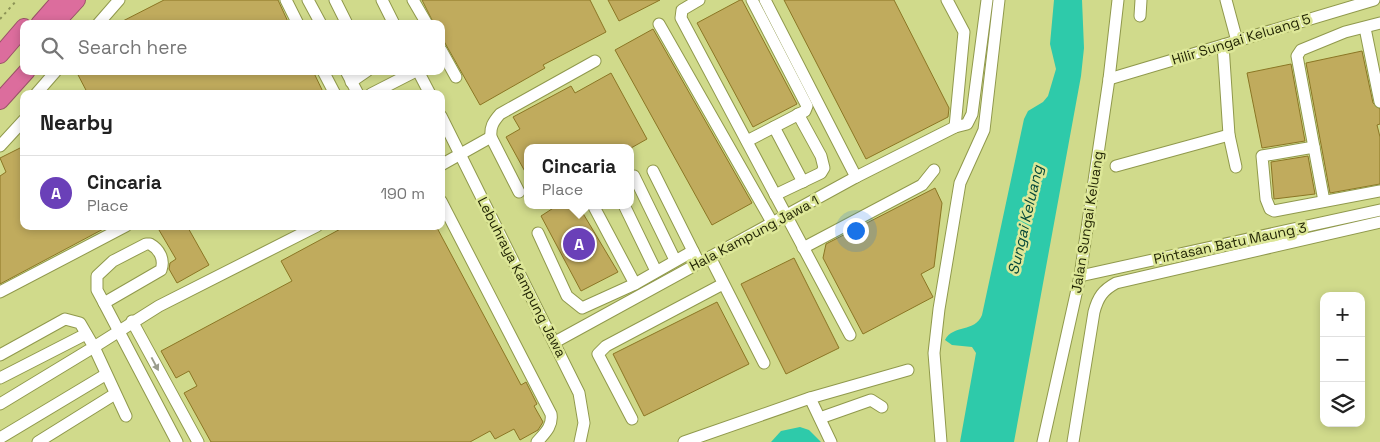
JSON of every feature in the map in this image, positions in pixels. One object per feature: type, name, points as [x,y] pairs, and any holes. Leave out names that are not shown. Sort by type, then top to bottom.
[{"type":"highway","points":[[30,20],[47,0]]},
{"type":"highway","points":[[42,20],[60,0]]},
{"type":"highway","points":[[60,20],[77,0]]},
{"type":"highway","points":[[74,20],[91,0]]},
{"type":"highway","points":[[0,55],[20,32]]},
{"type":"highway","points":[[0,67],[20,45]]},
{"type":"highway","points":[[0,87],[20,64]]},
{"type":"highway","points":[[0,101],[23,75]]},
{"type":"street","points":[[102,20],[119,0]]},
{"type":"street","points":[[286,0],[296,20]]},
{"type":"street","points":[[308,0],[319,20]]},
{"type":"street","points":[[335,0],[345,20]]},
{"type":"street","points":[[382,0],[392,20]]},
{"type":"street","points":[[413,0],[424,20]]},
{"type":"street","points":[[699,0],[682,10],[681,18],[850,335]]},
{"type":"street","points":[[747,141],[805,111],[807,106],[752,0]]},
{"type":"street","points":[[765,0],[856,177]]},
{"type":"street","points":[[947,0],[964,32],[955,128]]},
{"type":"street","name":"Hala Kampung Jawa 1","points":[[555,342],[856,177],[955,128],[967,124],[972,114],[987,0]]},
{"type":"street","points":[[941,442],[934,353],[939,309],[960,183],[984,130],[999,0]]},
{"type":"street","name":"Jalan Sungai Keluang","points":[[1044,442],[1080,276],[1109,79],[1118,0]]},
{"type":"street","points":[[1140,16],[1141,0]]},
{"type":"street","points":[[1226,0],[1237,41]]},
{"type":"street","name":"Hilir Sungai Keluang 5","points":[[1109,79],[1374,0]]},
{"type":"street","points":[[1340,10],[1345,32]]},
{"type":"street","points":[[1324,201],[1297,56],[1301,50],[1345,32],[1380,23]]},
{"type":"street","points":[[659,24],[773,224]]},
{"type":"street","points":[[1365,28],[1380,102]]},
{"type":"street","points":[[1223,45],[1229,135],[1236,167]]},
{"type":"street","points":[[445,57],[456,77]]},
{"type":"street","points":[[519,192],[491,138],[490,129],[500,114],[595,61]]},
{"type":"street","points":[[39,90],[53,75]]},
{"type":"street","points":[[325,75],[333,90]]},
{"type":"street","points":[[386,90],[410,75]]},
{"type":"street","points":[[419,75],[428,90]]},
{"type":"street","points":[[349,76],[356,90]]},
{"type":"street","points":[[775,196],[803,182],[824,168],[821,156],[798,114]]},
{"type":"street","points":[[0,146],[20,124]]},
{"type":"street","name":"Lebuhraya Kampung Jawa","points":[[445,124],[579,393],[584,423],[580,442]]},
{"type":"street","points":[[774,127],[803,182]]},
{"type":"street","points":[[1116,166],[1229,135]]},
{"type":"street","points":[[445,163],[491,138]]},
{"type":"street","points":[[1314,147],[1263,155],[1266,199],[1270,209],[1274,211],[1380,190]]},
{"type":"street","points":[[803,248],[922,185],[934,170]]},
{"type":"street","points":[[654,171],[698,264]]},
{"type":"street","points":[[634,176],[675,260]]},
{"type":"street","points":[[445,209],[551,414],[552,421],[547,431],[537,442]]},
{"type":"street","points":[[595,209],[635,284]]},
{"type":"street","points":[[626,209],[656,271]]},
{"type":"street","name":"Pintasan Batu Maung 3","points":[[1080,276],[1380,210]]},
{"type":"street","points":[[1073,442],[1094,312],[1098,299],[1105,289],[1116,283],[1380,222]]},
{"type":"street","points":[[0,292],[118,230]]},
{"type":"street","points":[[0,404],[94,347],[132,321],[242,262],[309,230]]},
{"type":"street","points":[[538,233],[567,296],[582,308],[635,284],[693,251]]},
{"type":"street","points":[[104,303],[162,270],[163,264],[159,250],[150,244],[146,244],[103,268],[95,283],[104,303],[177,442]]},
{"type":"street","points":[[710,257],[764,363]]},
{"type":"street","points":[[632,419],[598,354],[606,346],[723,284]]},
{"type":"street","points":[[0,355],[65,319],[80,323],[94,347],[105,375],[126,416]]},
{"type":"street","points":[[132,321],[198,442]]},
{"type":"street","points":[[0,378],[86,334]]},
{"type":"street","points":[[684,442],[810,398],[908,370]]},
{"type":"street","points":[[0,438],[105,375]]},
{"type":"street","points":[[38,442],[114,394]]},
{"type":"street","points":[[810,398],[831,442]]},
{"type":"street","points":[[820,418],[871,400],[882,407]]},
{"type":"path","points":[[0,19],[17,0]]},
{"type":"water","name":"Sungai Keluang","points":[[1054,0],[1082,0],[1084,48],[1081,76],[1014,442],[960,442],[976,353],[972,347],[952,345],[945,340],[953,332],[969,327],[979,321],[982,315],[1024,119],[1028,111],[1043,102],[1048,96],[1056,69],[1050,44]]},
{"type":"water","points":[[800,427],[809,430],[821,442],[771,442],[781,431]]},
{"type":"building","points":[[164,0],[278,0],[287,20],[125,20]]},
{"type":"building","points":[[422,0],[590,0],[606,32],[543,65],[545,68],[480,105],[445,43],[445,20],[432,20]]},
{"type":"building","points":[[608,0],[660,0],[619,21]]},
{"type":"building","points":[[742,0],[797,104],[753,127],[697,23]]},
{"type":"building","points":[[784,0],[894,0],[949,108],[948,117],[866,159]]},
{"type":"building","points":[[653,29],[752,203],[712,225],[615,50]]},
{"type":"building","points":[[1362,51],[1373,103],[1380,109],[1380,124],[1377,125],[1380,137],[1380,184],[1330,193],[1306,63]]},
{"type":"building","points":[[1291,64],[1305,141],[1262,148],[1247,73]]},
{"type":"building","points":[[611,73],[647,139],[634,146],[634,144],[524,144],[524,170],[506,137],[520,129],[513,117],[571,86],[575,93]]},
{"type":"building","points":[[78,75],[315,75],[322,90],[86,90]]},
{"type":"building","points":[[20,148],[20,230],[101,230],[0,284],[0,176],[6,172],[0,158]]},
{"type":"building","points":[[1308,156],[1315,194],[1274,199],[1271,162]]},
{"type":"building","points":[[935,188],[942,203],[934,267],[921,274],[933,297],[863,334],[823,258],[826,244]]},
{"type":"building","points":[[552,209],[580,209],[618,272],[581,291],[541,216]]},
{"type":"building","points":[[159,230],[189,230],[209,265],[177,283],[169,269],[170,263],[176,259]]},
{"type":"building","points":[[339,230],[438,230],[521,385],[526,382],[537,404],[534,406],[543,422],[538,430],[520,440],[514,429],[495,439],[490,431],[470,442],[211,442],[184,393],[197,386],[189,371],[176,378],[161,351],[292,281],[281,261]]},
{"type":"building","points":[[794,258],[839,348],[786,374],[741,284]]},
{"type":"building","points":[[717,302],[749,364],[644,416],[613,354]]},
{"type":"place","name":"Cincaria","points":[[579,244]]}]
